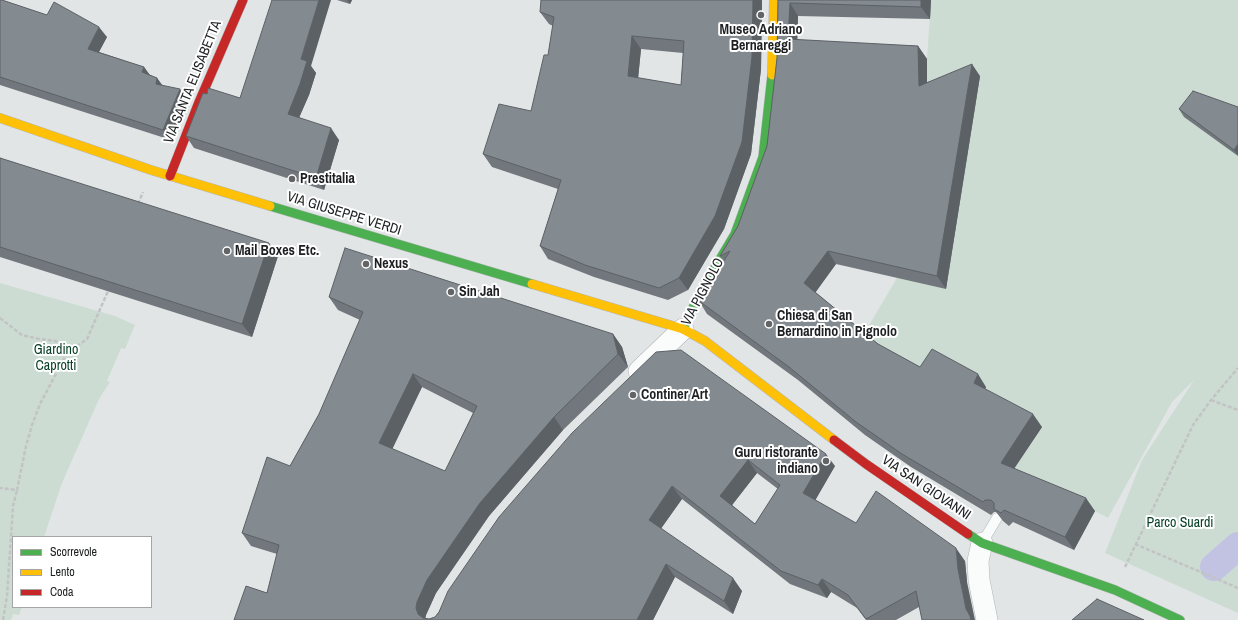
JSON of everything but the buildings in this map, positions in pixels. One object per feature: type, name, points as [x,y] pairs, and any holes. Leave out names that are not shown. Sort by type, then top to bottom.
[{"type":"street","name":"VIA SANTA ELISABETTA","points":[[170,176],[214,66],[243,0]]},
{"type":"street","name":"VIA PIGNOLO","points":[[625,384],[683,329],[702,291],[735,234],[763,157],[773,70],[774,0]]},
{"type":"street","name":"VIA GIUSEPPE VERDI","points":[[0,118],[170,176],[683,329]]},
{"type":"street","name":"VIA SAN GIOVANNI","points":[[683,329],[705,341],[866,464],[982,543],[1115,590],[1180,620]]},
{"type":"street","points":[[982,543],[978,561],[979,580],[988,620]]},
{"type":"lane","points":[[982,543],[997,518]]},
{"type":"path","points":[[3,620],[7,596],[13,506],[32,425],[40,404],[67,353],[87,339],[108,291]]},
{"type":"path","points":[[0,318],[22,334],[39,339],[56,341],[67,353]]},
{"type":"path","points":[[1238,368],[1210,400],[1193,425],[1135,544],[1238,588]]},
{"type":"path","points":[[1210,400],[1238,410]]},
{"type":"path","points":[[0,488],[17,490]]},
{"type":"green space","name":"Parco Suardi","points":[[931,0],[1238,0],[1238,613],[1105,553],[1142,460],[1194,380],[1172,402],[1108,518],[1011,474],[981,400],[986,387],[928,379],[862,337],[897,278],[927,99],[927,59]]},
{"type":"green space","name":"Giardino Caprotti","points":[[0,283],[115,316],[135,325],[125,349],[121,348],[107,381],[110,382],[99,399],[62,483],[44,536],[12,536],[12,608],[22,608],[19,615],[13,614],[11,620],[0,620]]},
{"type":"waterway","points":[[1214,567],[1238,546]]},
{"type":"traffic: fast","points":[[683,329],[701,291],[735,234],[763,157],[772,75]]},
{"type":"traffic: fast","points":[[270,206],[532,284]]},
{"type":"traffic: fast","points":[[968,534],[982,543],[1115,590],[1180,620]]},
{"type":"traffic: slow","points":[[772,75],[774,0]]},
{"type":"traffic: slow","points":[[0,118],[151,170],[270,206]]},
{"type":"traffic: slow","points":[[532,284],[683,329],[705,341],[834,440]]},
{"type":"traffic: jam","points":[[170,176],[199,102],[243,0]]},
{"type":"traffic: jam","points":[[834,440],[866,464],[968,534]]},
{"type":"place","name":"Museo Adriano Bernareggi","points":[[761,15]]},
{"type":"place","name":"Prestitalia","points":[[292,179]]},
{"type":"place","name":"Mail Boxes Etc.","points":[[227,251]]},
{"type":"place","name":"Nexus","points":[[366,264]]},
{"type":"place","name":"Sin Jah","points":[[451,292]]},
{"type":"place","name":"Chiesa di San Bernardino in Pignolo","points":[[769,324]]},
{"type":"place","name":"Continer Art","points":[[633,395]]},
{"type":"place","name":"Guru ristorante indiano","points":[[826,461]]}]
